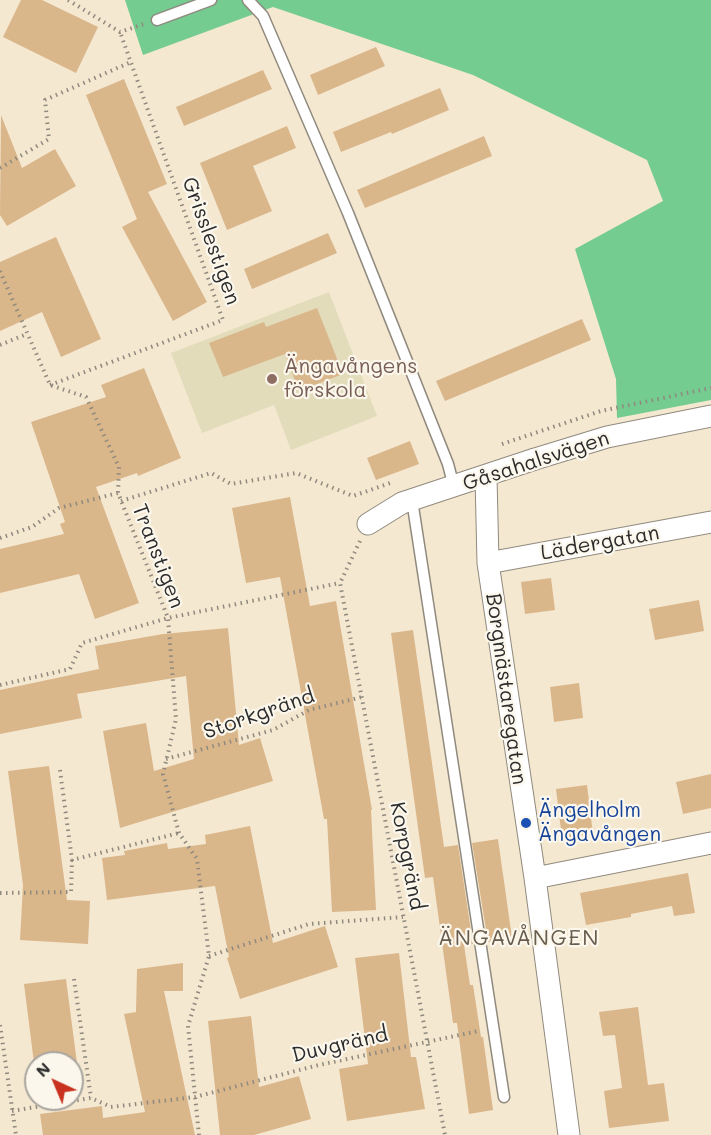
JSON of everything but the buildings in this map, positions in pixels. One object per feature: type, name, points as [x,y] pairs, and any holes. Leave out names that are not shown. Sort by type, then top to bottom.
[{"type":"street","name":"Gåsahalsvägen","points":[[368,524],[402,503],[535,459],[607,437],[711,416]]},
{"type":"street","name":"Borgmästaregatan","points":[[486,476],[488,563],[535,878],[569,1135]]},
{"type":"street","name":"Lädergatan","points":[[488,563],[711,522]]},
{"type":"street","points":[[535,878],[711,843]]},
{"type":"lane","points":[[158,20],[211,0]]},
{"type":"lane","points":[[248,0],[263,16],[348,213],[448,464],[454,487]]},
{"type":"lane","points":[[412,500],[504,1097]]},
{"type":"path","points":[[68,0],[120,32],[158,20]]},
{"type":"path","name":"Grisslestigen","points":[[50,385],[223,320],[120,32]]},
{"type":"path","points":[[0,168],[49,139],[45,100],[131,62]]},
{"type":"path","points":[[0,271],[50,385]]},
{"type":"path","points":[[0,345],[27,334]]},
{"type":"path","name":"Transtigen","points":[[50,385],[86,397],[119,466],[118,493],[168,618],[176,718],[163,774],[179,833],[196,859],[209,956],[189,1026],[199,1135]]},
{"type":"path","points":[[121,501],[211,473],[231,484],[296,473],[353,496],[395,481]]},
{"type":"path","points":[[0,538],[32,527],[59,508],[118,493]]},
{"type":"path","points":[[0,686],[70,669],[82,644],[168,618],[340,583],[368,524]]},
{"type":"path","name":"Korpgränd","points":[[340,583],[445,1135]]},
{"type":"path","name":"Storkgränd","points":[[166,759],[273,730],[309,710],[362,697]]},
{"type":"path","points":[[0,892],[72,892],[72,860],[60,770]]},
{"type":"path","points":[[72,860],[179,833]]},
{"type":"path","points":[[209,956],[309,924],[403,917]]},
{"type":"path","points":[[12,1111],[91,1098],[74,979]]},
{"type":"path","points":[[0,1025],[16,1135]]},
{"type":"path","name":"Duvgränd","points":[[91,1098],[111,1107],[195,1097],[319,1065],[493,1027]]},
{"type":"shaded area","name":"Ängavångens förskola","points":[[329,292],[377,416],[291,450],[274,405],[202,433],[171,353]]},
{"type":"green space","points":[[125,0],[711,0],[711,400],[617,418],[616,379],[575,249],[663,201],[647,160],[473,75],[273,7],[143,55]]},
{"type":"place","name":"Ängavångens förskola","points":[[272,379]]},
{"type":"place","name":"Ängelholm Ängavången","points":[[526,823]]},
{"type":"district","name":"ÄNGAVÅNGEN","points":[[519,938]]}]
